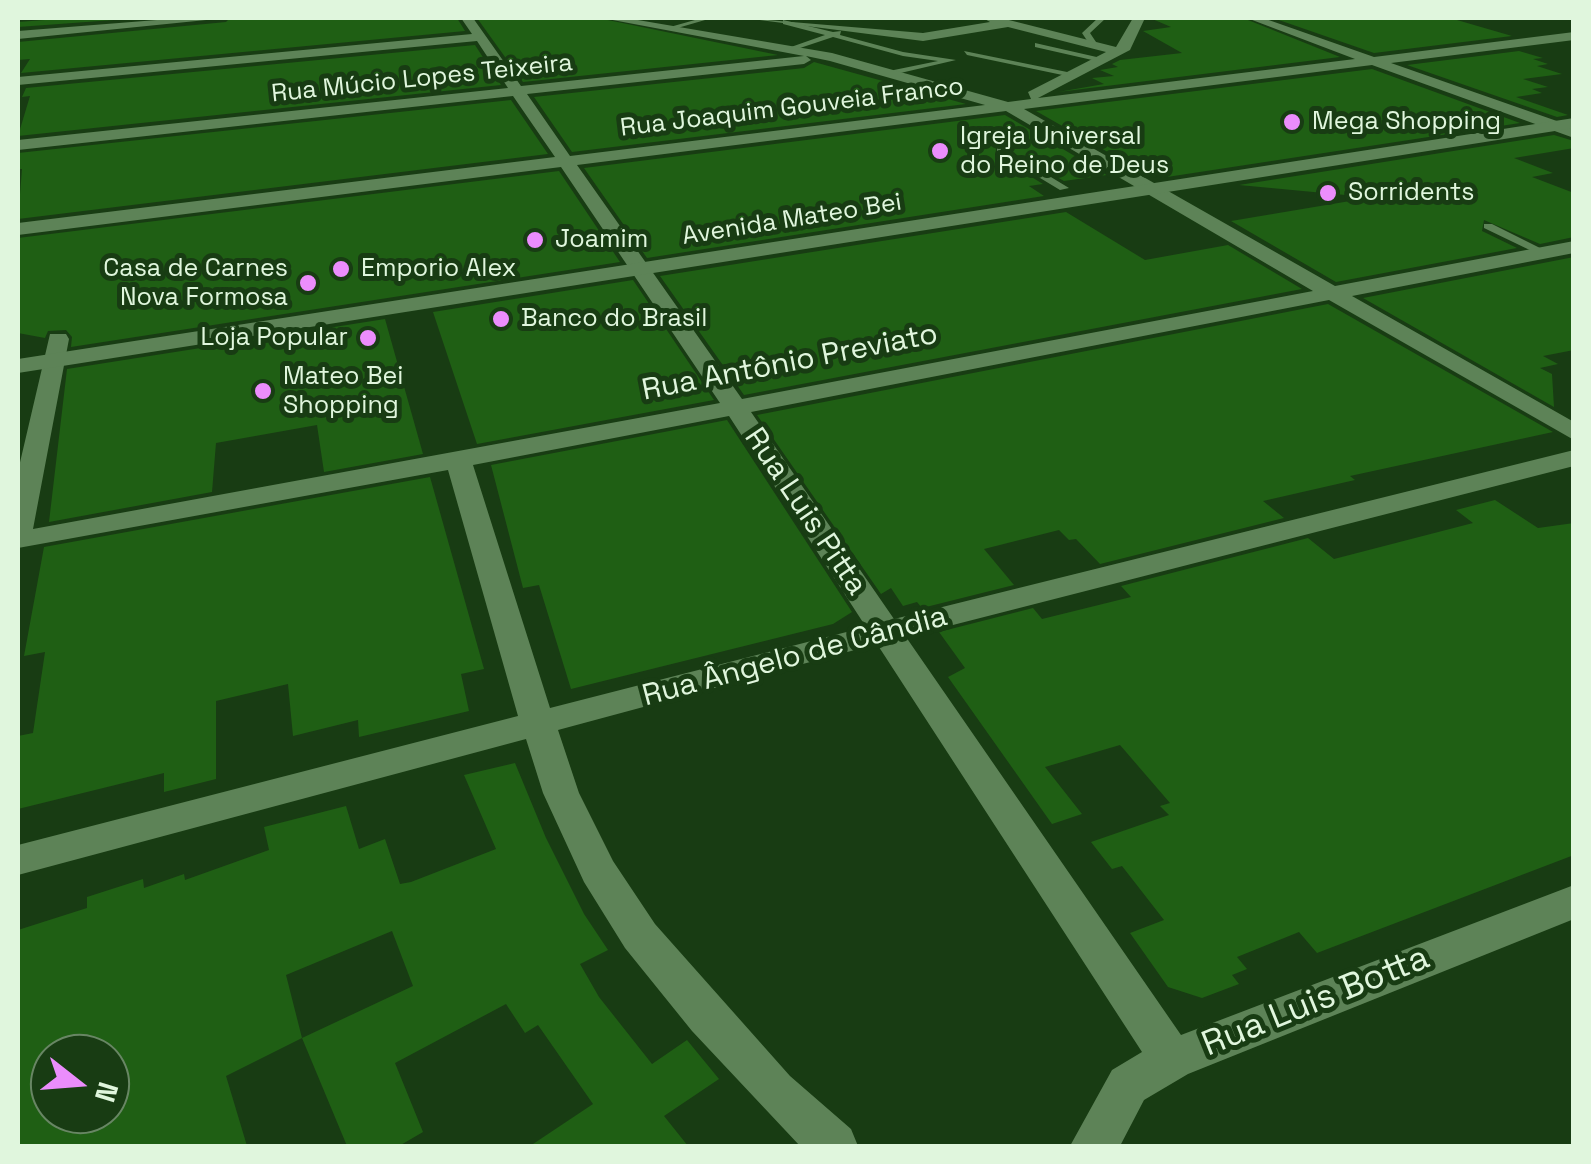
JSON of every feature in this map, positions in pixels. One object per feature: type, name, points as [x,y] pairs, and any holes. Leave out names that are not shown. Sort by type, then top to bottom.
[{"type":"street","points":[[18,35],[220,18]]},
{"type":"street","name":"Rua Luis Pitta","points":[[467,18],[735,406],[1172,1059]]},
{"type":"street","points":[[608,18],[683,22],[1014,106],[1574,433]]},
{"type":"street","points":[[750,18],[923,37],[1006,23]]},
{"type":"street","points":[[989,18],[1118,50]]},
{"type":"street","points":[[1014,106],[1118,50],[1131,39],[1138,18]]},
{"type":"street","points":[[1252,18],[1559,125]]},
{"type":"street","points":[[927,20],[1006,23]]},
{"type":"street","name":"Rua Joaquim Gouveia Franco","points":[[18,229],[1574,36]]},
{"type":"street","points":[[18,81],[482,38]]},
{"type":"street","name":"Rua Múcio Lopes Teixeira","points":[[18,144],[836,58]]},
{"type":"street","name":"Avenida Mateo Bei","points":[[636,260],[1154,188],[1559,125],[1574,113]]},
{"type":"street","name":"Avenida Mateo Bei","points":[[18,366],[56,350],[636,260],[1064,188],[1559,125]]},
{"type":"street","name":"Rua Antônio Previato","points":[[18,540],[1574,247]]},
{"type":"street","name":"Avenida Mateo Bei","points":[[18,346],[56,350]]},
{"type":"street","points":[[20,514],[56,350]]},
{"type":"street","name":"Rua Ângelo de Cândia","points":[[18,860],[885,632],[1574,458]]},
{"type":"street","points":[[458,460],[538,725],[561,793],[591,856],[640,936],[774,1091],[834,1146]]},
{"type":"street","name":"Rua Luis Botta","points":[[1094,1146],[1128,1085],[1172,1059],[1574,900]]},
{"type":"lane","points":[[683,22],[708,18]]},
{"type":"lane","points":[[1089,45],[1092,42],[1086,33],[1102,18]]},
{"type":"lane","points":[[786,22],[839,33],[875,47],[948,58],[994,44]]},
{"type":"lane","points":[[794,49],[839,33]]},
{"type":"lane","points":[[1038,45],[1101,60]]},
{"type":"lane","points":[[836,58],[875,47]]},
{"type":"lane","points":[[966,53],[1072,76]]},
{"type":"lane","points":[[892,73],[952,61],[948,58]]},
{"type":"lane","points":[[1000,150],[1064,188]]},
{"type":"lane","points":[[1488,226],[1544,253]]},
{"type":"building","points":[[141,18],[18,27],[18,22]]},
{"type":"building","points":[[230,18],[457,18],[465,31],[21,73],[30,59],[18,60],[18,42],[226,22]]},
{"type":"building","points":[[477,18],[598,18],[778,55],[523,82]]},
{"type":"building","points":[[1150,18],[1243,18],[1340,57],[1058,92],[1104,84],[1092,78],[1114,76],[1100,70],[1118,67],[1112,64],[1120,60],[1182,53],[1143,31],[1171,27]]},
{"type":"building","points":[[1273,18],[1450,18],[1512,36],[1374,53]]},
{"type":"building","points":[[475,45],[501,85],[18,136],[30,96],[22,97],[26,88]]},
{"type":"building","points":[[1519,51],[1543,58],[1533,59],[1548,64],[1537,66],[1562,74],[1523,79],[1548,87],[1532,89],[1542,93],[1516,97],[1568,115],[1557,117],[1407,65]]},
{"type":"building","points":[[814,62],[966,104],[572,152],[534,97],[804,68]]},
{"type":"building","points":[[1372,69],[1520,123],[1167,177],[1148,175],[1036,111]]},
{"type":"building","points":[[511,100],[548,154],[18,219],[22,169],[18,169],[18,153]]},
{"type":"building","points":[[1005,115],[1107,175],[1064,181],[997,144],[995,155],[1043,184],[1029,186],[1044,196],[647,258],[584,168]]},
{"type":"building","points":[[1554,135],[1574,141],[1574,148],[1514,158],[1553,173],[1532,177],[1574,193],[1574,237],[1540,244],[1484,220],[1482,231],[1517,248],[1336,282],[1231,221],[1356,200],[1356,196],[1239,185]]},
{"type":"building","points":[[559,171],[620,262],[71,347],[72,337],[66,330],[48,331],[45,338],[18,333],[18,238]]},
{"type":"building","points":[[1066,212],[1145,260],[1228,245],[1302,289],[744,395],[660,276]]},
{"type":"building","points":[[1574,257],[1574,350],[1543,356],[1558,364],[1540,368],[1552,374],[1554,407],[1363,298]]},
{"type":"building","points":[[633,280],[714,400],[477,444],[433,312]]},
{"type":"building","points":[[1328,304],[1553,432],[1350,476],[1355,480],[1263,501],[1284,518],[1100,564],[1076,539],[1069,540],[1059,530],[984,549],[1014,585],[922,608],[917,602],[903,606],[891,588],[881,594],[757,415]]},
{"type":"building","points":[[385,319],[423,454],[324,472],[317,425],[216,443],[212,492],[49,522],[67,369]]},
{"type":"building","points":[[727,420],[852,612],[833,624],[571,689],[539,585],[523,588],[491,465]]},
{"type":"building","points":[[430,477],[484,669],[461,674],[469,711],[359,737],[358,720],[293,736],[288,684],[216,701],[216,779],[164,792],[164,773],[18,809],[18,736],[33,733],[45,652],[24,656],[44,547]]},
{"type":"building","points":[[1495,500],[1538,528],[1574,523],[1574,855],[1317,953],[1299,932],[1237,957],[1247,969],[1232,975],[1239,984],[1202,998],[1168,987],[1130,933],[1164,920],[1122,866],[1112,869],[1091,842],[1169,815],[1160,806],[1170,803],[1120,745],[1045,767],[1082,814],[1052,824],[948,677],[965,668],[939,632],[1033,608],[1042,619],[1131,597],[1121,586],[1308,538],[1334,559],[1473,523],[1456,510]]},
{"type":"building","points":[[515,763],[546,838],[584,914],[608,950],[580,964],[599,997],[652,1064],[687,1040],[719,1079],[664,1116],[688,1146],[530,1146],[593,1104],[538,1025],[525,1033],[506,1004],[395,1063],[423,1132],[399,1146],[347,1146],[302,1038],[226,1076],[247,1146],[18,1146],[18,930],[87,908],[87,897],[143,879],[144,888],[184,874],[185,880],[269,850],[264,827],[346,806],[359,849],[385,839],[400,884],[496,849],[464,775]],"holes":[[[392,931],[413,986],[302,1038],[286,975]]]},
{"type":"place","name":"Mega Shopping","points":[[1292,122]]},
{"type":"place","name":"Igreja Universal do Reino de Deus","points":[[940,151]]},
{"type":"place","name":"Sorridents","points":[[1328,193]]},
{"type":"place","name":"Joamim","points":[[535,240]]},
{"type":"place","name":"Emporio Alex","points":[[341,269]]},
{"type":"place","name":"Casa de Carnes Nova Formosa","points":[[308,283]]},
{"type":"place","name":"Banco do Brasil","points":[[501,319]]},
{"type":"place","name":"Loja Popular","points":[[368,338]]},
{"type":"place","name":"Mateo Bei Shopping","points":[[263,391]]}]
